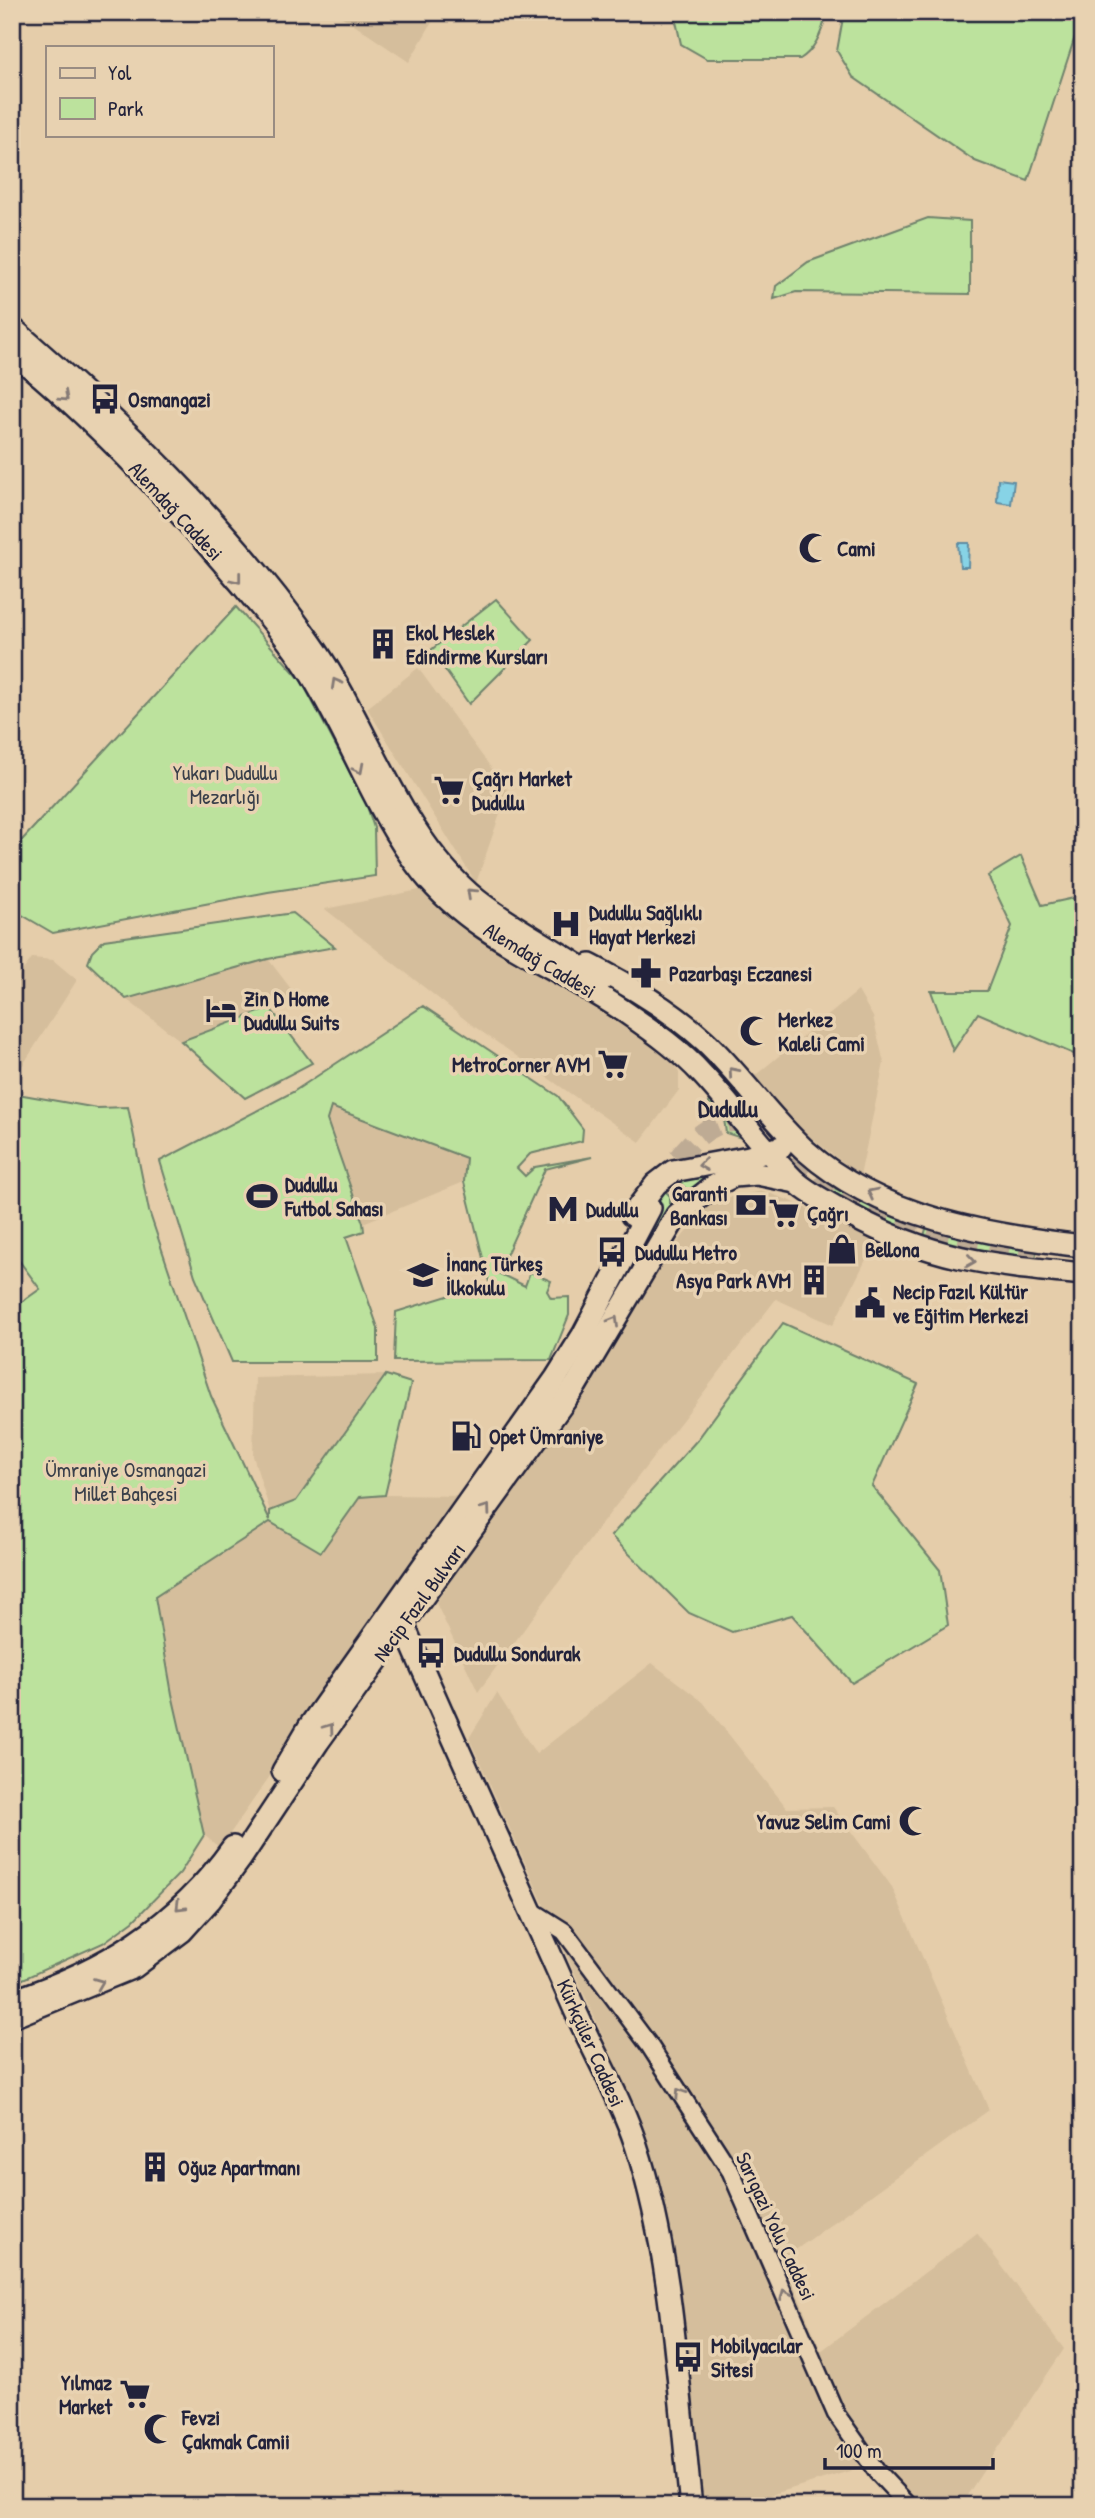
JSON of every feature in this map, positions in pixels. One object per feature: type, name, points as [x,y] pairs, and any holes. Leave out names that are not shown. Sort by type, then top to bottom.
[{"type":"main road","name":"Alemdağ Caddesi","points":[[12,328],[74,382],[219,528],[311,642],[335,681],[401,808],[450,873],[477,900],[656,1019],[701,1056]]},
{"type":"main road","name":"Alemdağ Caddesi","points":[[12,352],[69,401],[175,507],[267,612],[309,671],[379,808],[425,875],[468,917],[521,953],[577,981],[662,1039],[701,1073],[796,1182],[818,1197],[905,1243],[960,1259],[1083,1274]]},
{"type":"main road","name":"Alemdağ Caddesi","points":[[541,941],[625,983],[673,1015],[706,1042],[785,1130],[832,1172],[912,1212],[1031,1240],[1083,1246]]},
{"type":"main road","points":[[768,1150],[790,1147],[803,1158],[832,1172],[823,1180],[818,1197]]},
{"type":"main road","name":"Necip Fazıl Bulvarı","points":[[12,2017],[134,1967],[181,1931],[210,1900],[241,1858],[583,1335],[648,1201],[673,1171],[768,1150]]},
{"type":"main road","name":"Necip Fazıl Bulvarı","points":[[12,2001],[116,1958],[158,1928],[200,1887],[263,1804],[309,1727],[397,1618],[576,1385],[677,1215],[715,1185],[734,1176],[757,1174],[796,1182]]},
{"type":"main road","points":[[648,1201],[658,1185],[672,1186],[680,1200],[677,1215]]},
{"type":"main road","points":[[905,1243],[916,1236],[919,1226],[912,1212]]},
{"type":"main road","points":[[1036,1253],[1083,1257]]},
{"type":"main road","name":"Kürkçüler Caddesi","points":[[397,1618],[480,1803],[534,1912],[636,2145],[662,2257],[691,2506]]},
{"type":"street","name":"Sarıgazi Yolu Caddesi","points":[[534,1912],[564,1931],[572,1940],[649,2045],[731,2172],[841,2423],[877,2472],[909,2506]]},
{"type":"shaded area","points":[[335,12],[438,12],[409,62]]},
{"type":"shaded area","points":[[418,668],[508,791],[476,883],[367,708]]},
{"type":"shaded area","points":[[429,888],[663,1045],[679,1073],[679,1090],[640,1142],[472,1025],[325,909]]},
{"type":"shaded area","points":[[32,958],[53,960],[77,980],[12,1082],[12,985]]},
{"type":"shaded area","points":[[268,959],[298,998],[181,1041],[126,999]]},
{"type":"shaded area","points":[[858,991],[873,1017],[884,1063],[860,1176],[805,1133],[751,1079]]},
{"type":"shaded area","points":[[331,1106],[466,1158],[464,1182],[363,1223],[327,1120]]},
{"type":"shaded area","points":[[763,1191],[791,1201],[875,1242],[833,1325],[776,1299],[600,1526],[478,1692],[436,1603],[661,1263],[715,1200]]},
{"type":"shaded area","points":[[386,1375],[296,1501],[270,1511],[253,1456],[255,1378]]},
{"type":"shaded area","points":[[464,1496],[220,1848],[204,1835],[172,1694],[155,1597],[271,1522],[321,1552],[361,1497]]},
{"type":"shaded area","points":[[652,1663],[703,1702],[787,1808],[833,1807],[892,1887],[989,2110],[783,2259],[821,2351],[977,2233],[1064,2349],[960,2506],[917,2506],[879,2462],[734,2506],[703,2506],[671,2245],[652,2163],[614,2061],[469,1738],[497,1693],[536,1754]]},
{"type":"green space","points":[[674,12],[827,12],[818,39],[800,59],[707,59],[681,44]]},
{"type":"green space","points":[[844,12],[1083,12],[1028,181],[975,161],[853,77],[837,51]]},
{"type":"green space","points":[[928,218],[970,221],[970,294],[796,292],[774,299],[776,286],[808,262]]},
{"type":"green space","points":[[1083,383],[1083,435],[1082,435],[1073,385]]},
{"type":"green space","points":[[496,599],[533,640],[469,704],[431,650]]},
{"type":"green space","name":"Yukarı Dudullu Mezarlığı","points":[[236,607],[301,680],[366,803],[374,828],[375,876],[268,892],[53,933],[12,909],[12,851]]},
{"type":"green space","points":[[1021,856],[1042,905],[1083,896],[1083,1058],[978,1013],[953,1051],[931,991],[987,991],[1012,926],[988,876]]},
{"type":"green space","points":[[293,913],[335,947],[268,959],[126,999],[88,963],[92,952],[104,940]]},
{"type":"green space","points":[[423,1006],[558,1096],[583,1129],[582,1141],[530,1154],[517,1168],[525,1176],[535,1167],[592,1157],[545,1169],[498,1273],[525,1286],[530,1272],[551,1281],[547,1291],[551,1298],[569,1297],[569,1315],[551,1360],[394,1361],[396,1312],[483,1285],[491,1290],[464,1182],[466,1158],[331,1107],[327,1120],[363,1223],[364,1231],[346,1237],[378,1328],[378,1362],[232,1362],[195,1276],[160,1161],[293,1092]]},
{"type":"green space","points":[[270,1008],[312,1063],[245,1098],[181,1041]]},
{"type":"green space","points":[[707,1050],[757,1107],[750,1112],[695,1061]]},
{"type":"green space","name":"Ümraniye Osmangazi Millet Bahçesi","points":[[12,1093],[97,1108],[128,1107],[149,1211],[211,1396],[270,1520],[270,1511],[296,1501],[386,1375],[411,1383],[385,1495],[360,1497],[321,1552],[270,1522],[155,1597],[172,1694],[204,1835],[180,1873],[133,1921],[103,1943],[12,1984],[12,1309],[40,1289],[12,1251]]},
{"type":"green space","points":[[713,1097],[748,1140],[726,1133],[724,1119],[711,1110],[709,1103]]},
{"type":"green space","points":[[768,1163],[775,1170],[719,1176],[688,1191],[674,1177]]},
{"type":"green space","points":[[832,1187],[910,1224],[910,1230],[906,1233],[829,1192]]},
{"type":"green space","points":[[665,1191],[670,1196],[670,1205],[609,1304],[645,1205]]},
{"type":"green space","points":[[927,1225],[1037,1247],[1035,1260],[922,1244]]},
{"type":"green space","points":[[783,1323],[918,1384],[872,1486],[940,1570],[948,1625],[852,1683],[792,1615],[732,1632],[689,1613],[611,1536],[698,1439]]},
{"type":"water","points":[[998,479],[1014,481],[1011,504],[997,502]]},
{"type":"water","points":[[958,543],[969,543],[968,567],[960,567]]},
{"type":"tunnel","points":[[701,1056],[729,1089]]},
{"type":"tunnel","points":[[749,1114],[780,1147],[811,1173],[879,1211],[954,1236],[1036,1253]]},
{"type":"tunnel","points":[[662,1185],[689,1146],[713,1127],[727,1122],[742,1122],[758,1128]]},
{"type":"place","name":"Osmangazi","points":[[105,399]]},
{"type":"place","name":"Cami","points":[[814,548]]},
{"type":"place","name":"Ekol Meslek Edindirme Kursları","points":[[383,644]]},
{"type":"place","name":"Çağrı Market Dudullu","points":[[449,790]]},
{"type":"place","name":"Dudullu Sağlıklı Hayat Merkezi","points":[[566,924]]},
{"type":"place","name":"Pazarbaşı Eczanesi","points":[[646,973]]},
{"type":"place","name":"Zin D Home Dudullu Suits","points":[[221,1010]]},
{"type":"place","name":"Merkez Kaleli Cami","points":[[755,1031]]},
{"type":"place","name":"MetroCorner AVM","points":[[613,1064]]},
{"type":"place","name":"Dudullu Futbol Sahası","points":[[262,1196]]},
{"type":"place","name":"Garanti Bankası","points":[[751,1205]]},
{"type":"place","name":"Dudullu","points":[[563,1209]]},
{"type":"place","name":"Çağrı","points":[[784,1213]]},
{"type":"place","name":"Bellona","points":[[842,1249]]},
{"type":"place","name":"Dudullu Metro","points":[[612,1252]]},
{"type":"place","name":"İnanç Türkeş İlkokulu","points":[[423,1275]]},
{"type":"place","name":"Asya Park AVM","points":[[814,1280]]},
{"type":"place","name":"Necip Fazıl Kültür ve Eğitim Merkezi","points":[[870,1303]]},
{"type":"place","name":"Opet Ümraniye","points":[[466,1436]]},
{"type":"place","name":"Dudullu Sondurak","points":[[431,1653]]},
{"type":"place","name":"Yavuz Selim Cami","points":[[914,1821]]},
{"type":"place","name":"Oğuz Apartmanı","points":[[155,2167]]},
{"type":"place","name":"Mobilyacılar Sitesi","points":[[688,2357]]},
{"type":"place","name":"Yılmaz Market","points":[[135,2394]]},
{"type":"place","name":"Fevzi Çakmak Camii","points":[[159,2429]]},
{"type":"district","name":"Dudullu","points":[[728,1108]]}]
